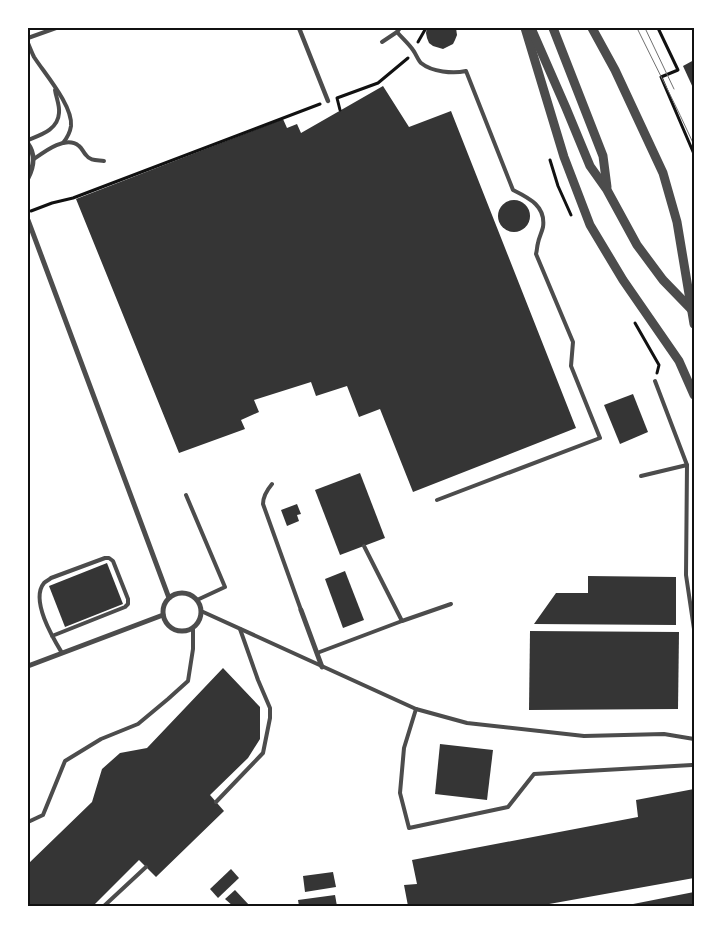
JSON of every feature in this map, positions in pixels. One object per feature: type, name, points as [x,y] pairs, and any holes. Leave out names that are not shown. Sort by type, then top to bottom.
[{"type":"street","points":[[299,28],[328,101]]},
{"type":"street","points":[[525,28],[564,157],[590,225],[623,280],[679,361],[694,395]]},
{"type":"street","points":[[531,28],[590,166],[607,190],[637,245],[663,280],[694,312]]},
{"type":"street","points":[[553,28],[603,156],[607,190]]},
{"type":"street","points":[[592,28],[615,70],[663,173],[677,222],[694,324]]},
{"type":"street","points":[[28,142],[34,159],[28,178]]},
{"type":"street","points":[[28,220],[169,598]]},
{"type":"street","points":[[180,593],[192,596],[197,600],[201,611],[201,618],[198,624],[182,632],[176,631],[167,625],[163,609],[169,598],[180,593]]},
{"type":"street","points":[[301,610],[322,667]]},
{"type":"street","points":[[28,666],[163,615]]},
{"type":"lane","points":[[28,38],[56,28]]},
{"type":"lane","points":[[382,42],[400,28]]},
{"type":"lane","points":[[397,32],[414,50],[420,62],[431,68],[459,73],[466,71],[513,190],[529,198],[538,206],[542,215],[543,226],[536,254],[573,342],[571,366],[600,438],[437,500]]},
{"type":"lane","points":[[28,43],[33,55],[65,103],[71,117],[69,135],[63,143]]},
{"type":"lane","points":[[28,142],[51,129],[57,121],[59,113],[54,88]]},
{"type":"lane","points":[[34,159],[48,148],[72,142],[81,147],[85,155],[91,160],[104,161]]},
{"type":"lane","points":[[655,381],[687,466],[686,574],[694,629]]},
{"type":"lane","points":[[641,476],[687,466]]},
{"type":"lane","points":[[272,484],[266,490],[263,504],[301,610]]},
{"type":"lane","points":[[186,495],[225,587],[197,600]]},
{"type":"lane","points":[[364,546],[402,621]]},
{"type":"lane","points":[[52,636],[125,607],[128,604],[128,599],[113,561],[105,558],[51,578],[43,584],[40,592],[42,612],[52,636],[62,653]]},
{"type":"lane","points":[[317,653],[451,604]]},
{"type":"lane","points":[[201,611],[416,709],[467,723],[584,736],[664,734],[694,739]]},
{"type":"lane","points":[[28,822],[42,815],[65,761],[101,739],[138,724],[188,681],[193,649],[193,628]]},
{"type":"lane","points":[[216,802],[263,754],[270,718],[270,708],[240,629]]},
{"type":"lane","points":[[416,709],[404,748],[400,793],[410,828],[508,807],[534,774],[692,765]]},
{"type":"lane","points":[[104,906],[146,867]]},
{"type":"path","points":[[28,213],[52,203],[73,198],[378,82],[410,57],[426,28]]},
{"type":"path","points":[[658,28],[678,70],[661,77],[694,154]]},
{"type":"path","points":[[337,98],[340,110]]},
{"type":"building","points":[[427,28],[456,28],[457,35],[453,44],[443,49],[429,43],[426,33]]},
{"type":"building","points":[[694,60],[694,90],[683,66]]},
{"type":"building","points":[[383,86],[409,127],[451,111],[576,428],[413,492],[380,409],[359,417],[347,386],[316,396],[311,382],[254,400],[259,412],[241,420],[245,429],[179,453],[76,199],[283,119],[287,128],[297,124],[301,133]]},
{"type":"building","points":[[514,200],[526,204],[530,216],[526,228],[514,232],[502,228],[498,216],[502,204]]},
{"type":"building","points":[[633,394],[648,432],[620,444],[604,405]]},
{"type":"building","points":[[360,473],[385,538],[340,555],[315,490]]},
{"type":"building","points":[[297,504],[301,514],[297,515],[299,521],[287,526],[281,510]]},
{"type":"building","points":[[107,563],[123,604],[65,627],[49,586]]},
{"type":"building","points":[[345,571],[364,620],[343,628],[325,579]]},
{"type":"building","points":[[588,576],[676,577],[676,625],[534,624],[556,593],[588,593]]},
{"type":"building","points":[[530,631],[679,632],[678,709],[529,710]]},
{"type":"building","points":[[223,668],[260,707],[260,739],[248,758],[210,795],[224,811],[156,877],[139,860],[93,906],[28,906],[28,864],[92,802],[102,769],[120,753],[147,748]]},
{"type":"building","points":[[440,744],[493,750],[487,800],[435,794]]},
{"type":"building","points":[[694,789],[694,878],[538,906],[408,906],[404,885],[417,884],[412,860],[638,817],[636,800]]},
{"type":"building","points":[[231,869],[239,878],[218,898],[210,889]]},
{"type":"building","points":[[333,872],[336,887],[305,892],[303,876]]},
{"type":"building","points":[[235,890],[250,906],[233,906],[225,899]]},
{"type":"building","points":[[694,892],[694,906],[623,906]]},
{"type":"building","points":[[335,895],[337,906],[299,906],[298,900]]},
{"type":"tram line","points":[[637,28],[694,145]]},
{"type":"tram line","points":[[645,28],[674,89]]}]
